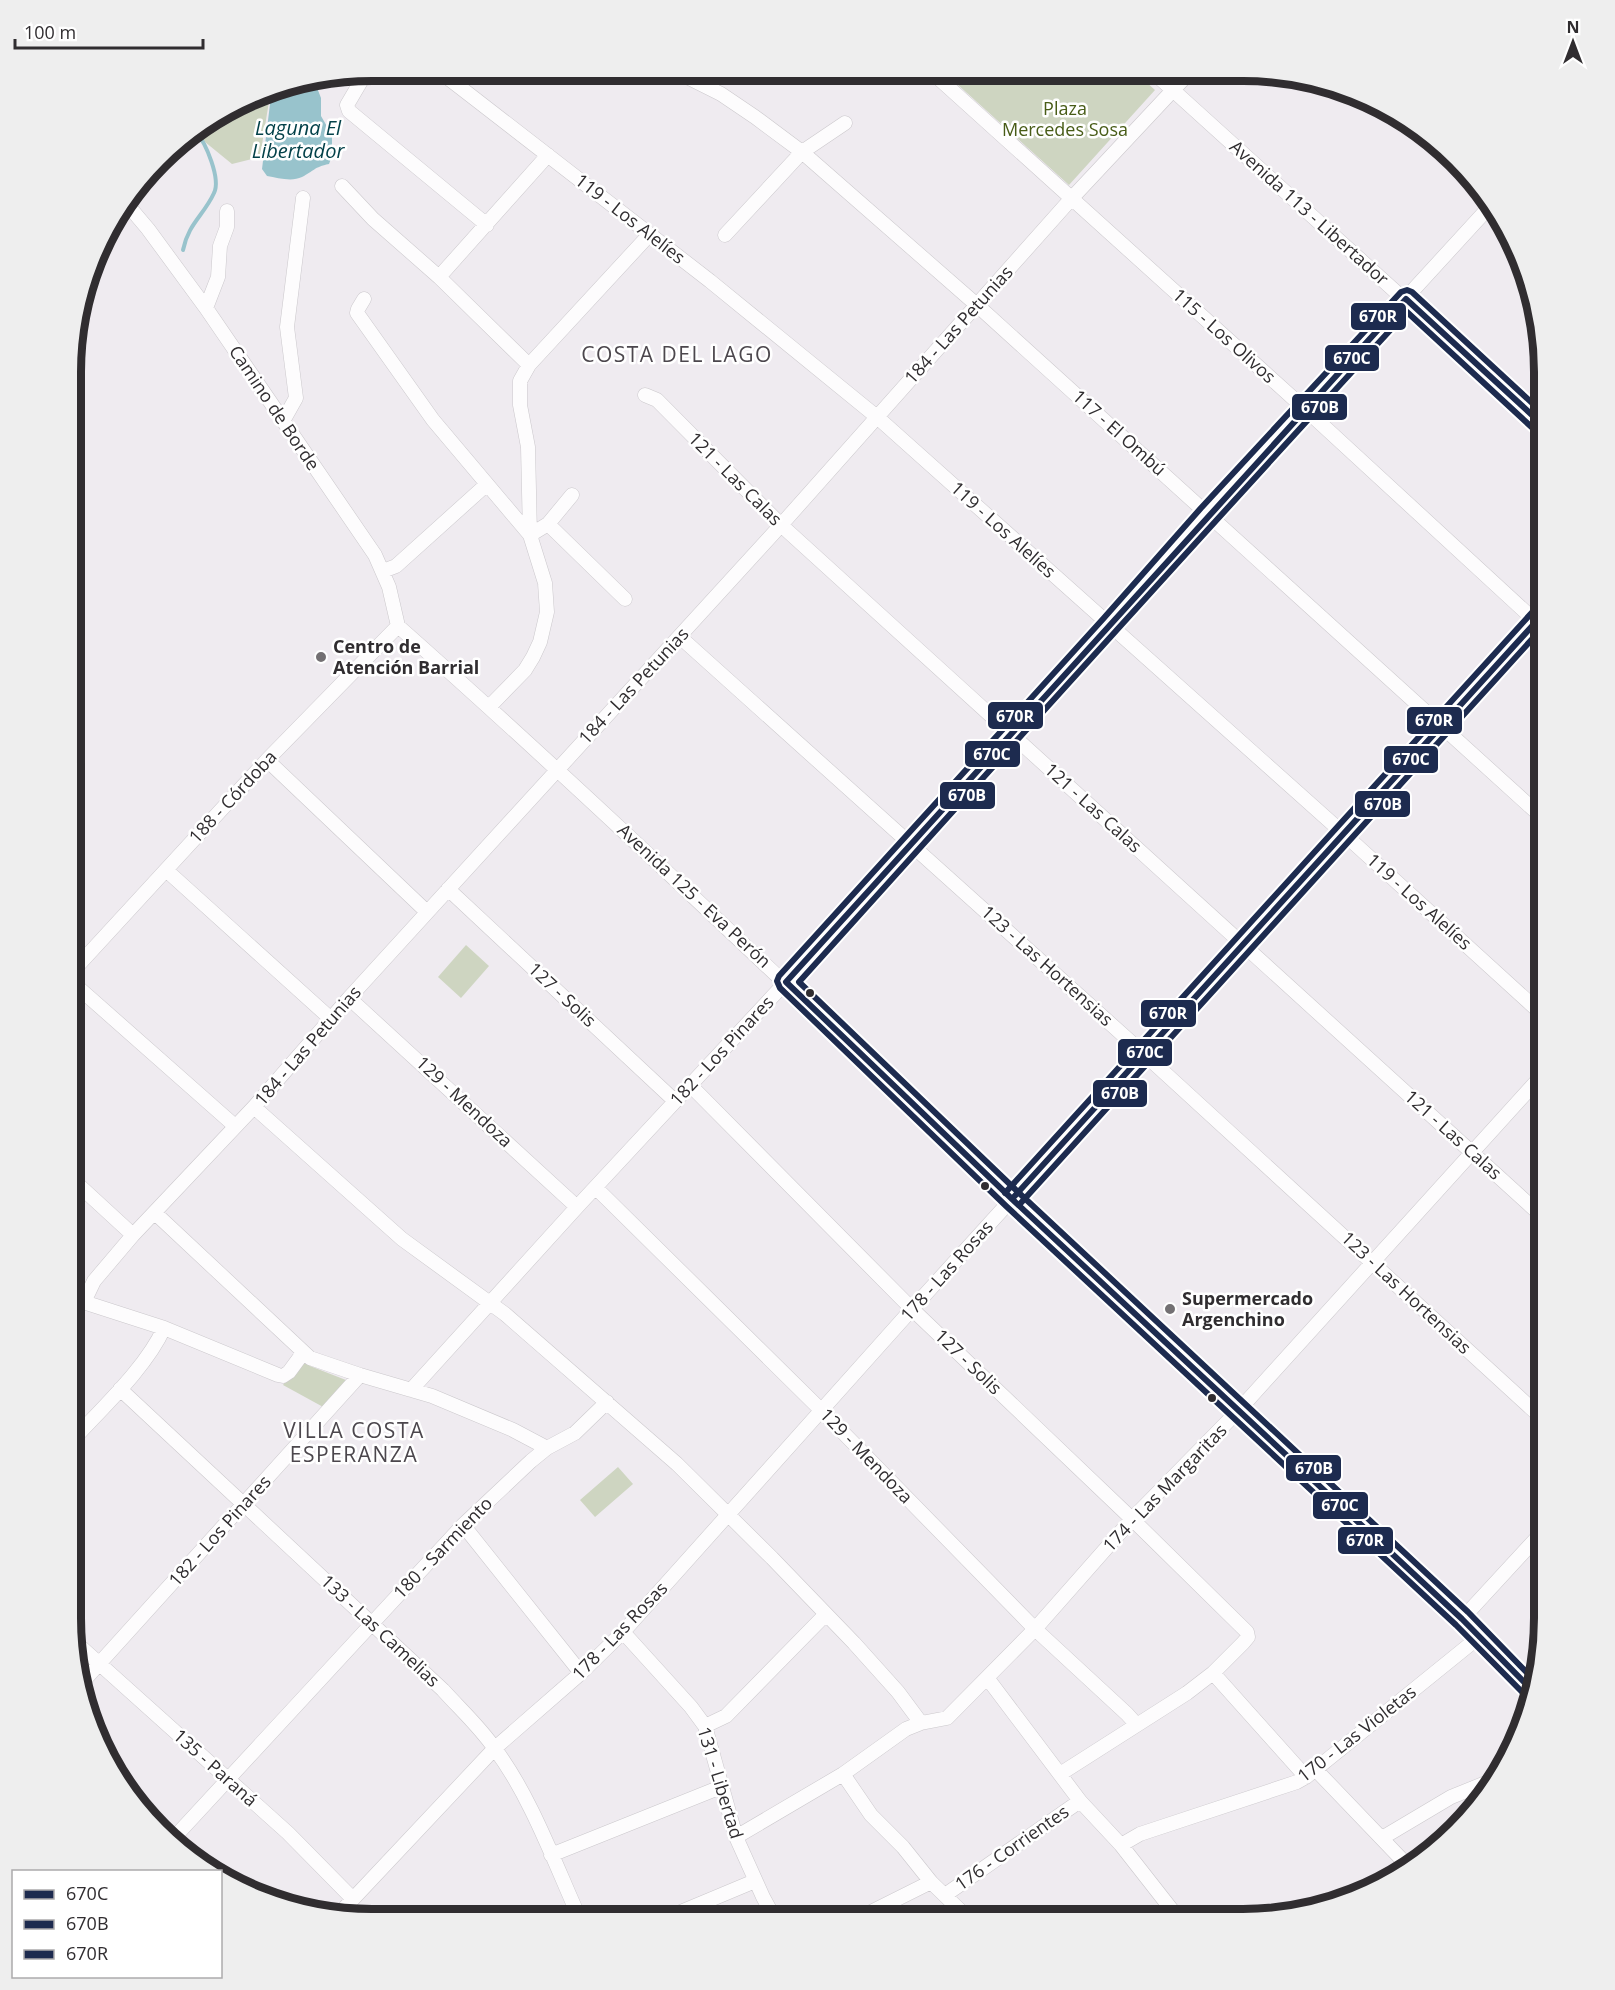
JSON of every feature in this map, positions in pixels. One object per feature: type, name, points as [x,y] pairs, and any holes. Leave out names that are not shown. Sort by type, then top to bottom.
[{"type":"street","name":"119 - Los Alelíes","points":[[452,81],[755,317],[877,417],[1534,1007]]},
{"type":"street","name":"117 - El Ombú","points":[[695,81],[721,94],[802,152],[978,306],[1534,810]]},
{"type":"street","name":"115 - Los Olivos","points":[[942,81],[1534,615]]},
{"type":"street","name":"Avenida 113 - Libertador","points":[[1162,81],[1534,417]]},
{"type":"street","name":"184 - Las Petunias","points":[[81,1296],[133,1235],[254,1107],[349,998],[680,637],[978,306],[1071,199],[1182,81]]},
{"type":"street","points":[[361,82],[347,105],[349,111],[487,225]]},
{"type":"street","points":[[724,236],[802,152],[845,123]]},
{"type":"street","points":[[439,277],[548,155]]},
{"type":"street","points":[[342,186],[373,219],[439,277],[529,365]]},
{"type":"street","points":[[283,421],[296,398],[286,327],[303,198]]},
{"type":"street","name":"Camino de Borde","points":[[131,209],[206,308],[375,555],[389,587],[398,626]]},
{"type":"street","points":[[206,308],[218,277],[220,246],[227,226],[227,211]]},
{"type":"street","name":"182 - Los Pinares","points":[[411,1390],[786,982],[1208,514],[1486,211]]},
{"type":"street","points":[[489,707],[525,670],[540,642],[548,612],[545,583],[530,536],[528,447],[520,405],[520,381],[529,365],[650,234]]},
{"type":"street","points":[[364,299],[357,313],[433,420],[530,536]]},
{"type":"street","name":"121 - Las Calas","points":[[645,395],[657,400],[781,525],[1534,1209]]},
{"type":"street","points":[[383,571],[396,566],[486,485]]},
{"type":"street","points":[[530,536],[549,524],[572,495]]},
{"type":"street","points":[[549,524],[625,599]]},
{"type":"street","name":"Avenida 125 - Eva Perón","points":[[398,626],[558,769],[786,982],[1012,1199],[1462,1619],[1526,1684]]},
{"type":"street","name":"188 - Córdoba","points":[[81,962],[267,760],[398,626]]},
{"type":"street","name":"178 - Las Rosas","points":[[345,1908],[495,1748],[581,1673],[623,1632],[1143,1053],[1442,726],[1534,630]]},
{"type":"street","name":"123 - Las Hortensias","points":[[680,637],[1143,1053],[1534,1411]]},
{"type":"street","points":[[267,760],[427,912]]},
{"type":"street","points":[[166,870],[330,1019]]},
{"type":"street","name":"127 - Solis","points":[[448,889],[675,1101]]},
{"type":"street","points":[[81,990],[235,1126]]},
{"type":"street","name":"129 - Mendoza","points":[[349,998],[577,1208]]},
{"type":"street","name":"174 - Las Margaritas","points":[[736,1837],[843,1774],[906,1729],[921,1723],[947,1718],[1035,1629],[1132,1519],[1238,1411],[1534,1084]]},
{"type":"street","name":"127 - Solis","points":[[690,1085],[912,1309],[1243,1627],[1248,1636],[1213,1673]]},
{"type":"street","points":[[254,1107],[402,1239],[491,1303],[677,1464],[826,1614],[898,1692],[921,1723]]},
{"type":"street","points":[[81,1187],[133,1235]]},
{"type":"street","name":"129 - Mendoza","points":[[596,1188],[822,1411],[1035,1629],[1136,1724]]},
{"type":"street","points":[[155,1213],[303,1353],[322,1363],[432,1396],[513,1430],[547,1448]]},
{"type":"street","points":[[81,1301],[164,1328],[283,1376],[289,1372],[303,1353]]},
{"type":"street","points":[[81,1431],[120,1389],[154,1346],[164,1328]]},
{"type":"street","name":"182 - Los Pinares","points":[[87,1677],[360,1375]]},
{"type":"street","name":"133 - Las Camelias","points":[[120,1389],[443,1690],[495,1748],[525,1797],[575,1909]]},
{"type":"street","name":"180 - Sarmiento","points":[[177,1834],[463,1525],[531,1461],[547,1448],[575,1433],[607,1402]]},
{"type":"street","points":[[463,1525],[581,1673]]},
{"type":"street","points":[[1462,1619],[1534,1541]]},
{"type":"street","points":[[705,1726],[726,1716],[826,1614]]},
{"type":"street","name":"131 - Libertad","points":[[623,1632],[691,1707],[705,1726],[736,1837],[770,1909]]},
{"type":"street","name":"170 - Las Violetas","points":[[1121,1845],[1140,1834],[1297,1782],[1311,1774],[1479,1637]]},
{"type":"street","name":"135 - Paraná","points":[[83,1649],[288,1833],[353,1899]]},
{"type":"street","points":[[1060,1774],[1187,1694],[1213,1673],[1311,1774],[1404,1861]]},
{"type":"street","points":[[987,1679],[1080,1801],[1121,1845],[1171,1909]]},
{"type":"street","points":[[843,1774],[871,1815],[903,1847],[931,1882],[959,1909]]},
{"type":"street","points":[[1382,1838],[1451,1797],[1482,1785]]},
{"type":"street","points":[[551,1855],[721,1787]]},
{"type":"street","name":"176 - Corrientes","points":[[945,1895],[1080,1801]]},
{"type":"street","points":[[688,1909],[755,1881]]},
{"type":"street","name":"176 - Corrientes","points":[[877,1909],[931,1882]]},
{"type":"green space","name":"Plaza Mercedes Sosa","points":[[954,81],[1145,81],[1155,90],[1069,185]]},
{"type":"green space","points":[[269,99],[260,157],[232,164],[200,138],[226,120]]},
{"type":"green space","points":[[466,945],[489,966],[461,998],[438,977]]},
{"type":"green space","points":[[301,1358],[310,1366],[351,1382],[325,1408],[283,1385]]},
{"type":"green space","points":[[618,1467],[633,1484],[595,1517],[580,1500]]},
{"type":"water","name":"Laguna El Libertador","points":[[317,87],[321,98],[321,116],[332,135],[332,156],[329,164],[294,179],[267,176],[262,169],[271,99]]},
{"type":"waterway","points":[[183,250],[192,226],[210,201],[216,187],[214,170],[200,138]]},
{"type":"transit line","name":"670R","points":[[1524,1694],[1456,1625],[1006,1206],[780,988],[777,981],[779,976],[1201,508],[1401,292],[1407,290],[1412,292],[1534,405]]},
{"type":"transit line","name":"670C","points":[[1526,1684],[1462,1619],[1012,1199],[786,982],[1406,299],[1534,417]]},
{"type":"transit line","name":"670B","points":[[1528,1674],[1468,1612],[1018,1192],[799,982],[1407,312],[1534,429]]},
{"type":"transit line","name":"670R","points":[[1005,1193],[1534,610]]},
{"type":"transit line","name":"670C","points":[[1012,1199],[1534,624]]},
{"type":"transit line","name":"670B","points":[[1019,1205],[1534,637]]},
{"type":"place","name":"Centro de Atención Barrial","points":[[321,657]]},
{"type":"place","name":"Supermercado Argenchino","points":[[1170,1309]]},
{"type":"district","name":"COSTA DEL LAGO","points":[[677,355]]},
{"type":"district","name":"VILLA COSTA ESPERANZA","points":[[354,1443]]}]
